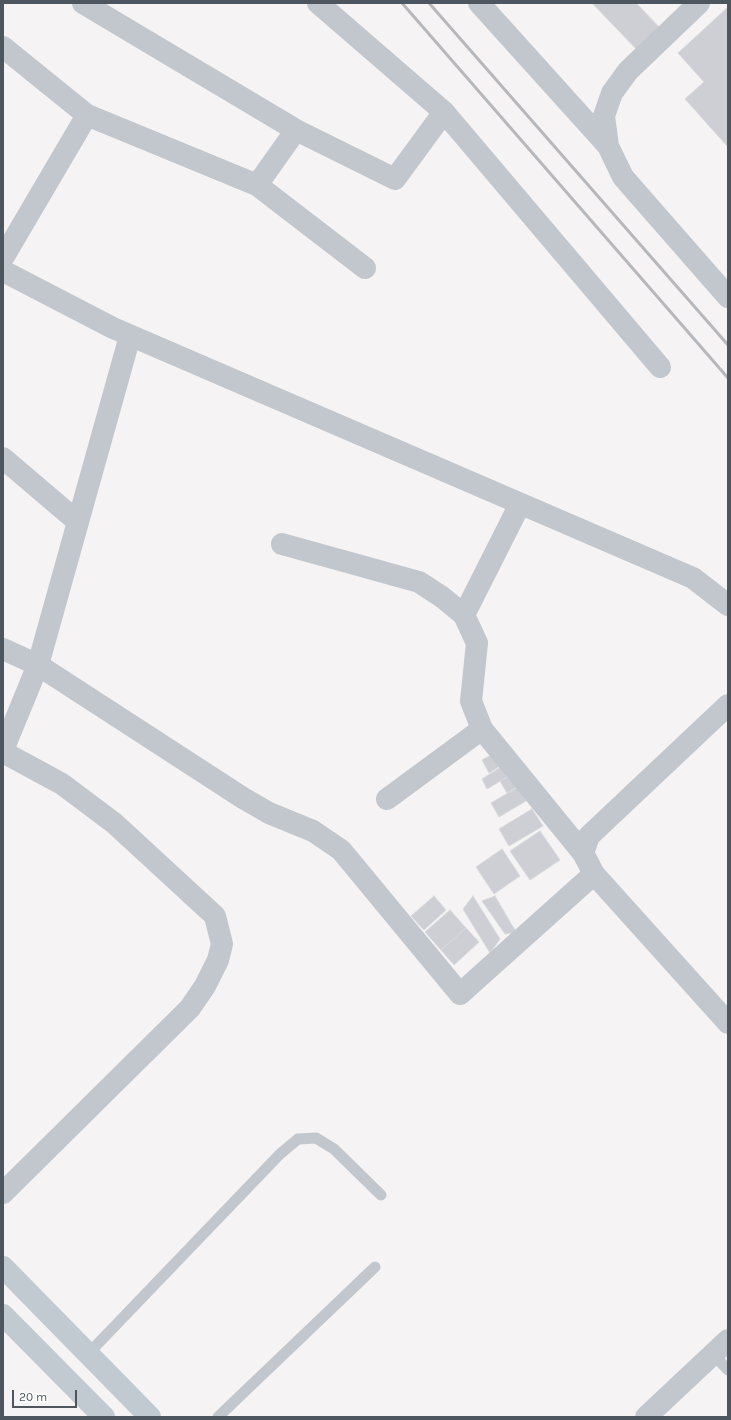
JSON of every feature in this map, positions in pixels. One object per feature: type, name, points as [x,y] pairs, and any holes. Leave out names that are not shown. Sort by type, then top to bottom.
[{"type":"street","points":[[83,3],[296,130],[395,178],[444,112]]},
{"type":"street","points":[[318,3],[444,112],[660,367]]},
{"type":"street","points":[[479,3],[608,146],[623,177],[728,298]]},
{"type":"street","points":[[608,146],[604,116],[612,93],[628,71],[699,3]]},
{"type":"street","points":[[3,47],[87,115],[257,185],[365,268]]},
{"type":"street","points":[[3,258],[87,115]]},
{"type":"street","points":[[257,185],[296,130]]},
{"type":"street","points":[[3,271],[130,336],[693,578],[728,605]]},
{"type":"street","points":[[3,1193],[190,1008],[205,986],[218,960],[222,944],[215,916],[114,823],[62,784],[3,751],[38,665],[130,336]]},
{"type":"street","points":[[3,458],[78,522]]},
{"type":"street","points":[[464,615],[520,504]]},
{"type":"street","points":[[282,544],[419,582],[442,597],[464,615],[477,643],[471,701],[482,729],[583,853],[594,874],[728,1023]]},
{"type":"street","points":[[3,649],[38,665],[243,798],[269,813],[313,831],[341,850],[460,994],[594,874]]},
{"type":"street","points":[[583,853],[589,836],[728,705]]},
{"type":"street","points":[[387,799],[482,729]]},
{"type":"street","points":[[3,1267],[150,1417]]},
{"type":"street","points":[[3,1315],[104,1417]]},
{"type":"street","points":[[646,1417],[720,1347]]},
{"type":"lane","points":[[88,1354],[280,1154],[298,1139],[316,1138],[334,1149],[381,1195]]},
{"type":"lane","points":[[218,1417],[375,1267]]},
{"type":"lane","points":[[720,1347],[728,1370]]},
{"type":"building","points":[[592,3],[636,3],[662,30],[639,52]]},
{"type":"building","points":[[728,7],[728,147],[685,99],[704,82],[678,53]]},
{"type":"building","points":[[493,754],[500,766],[489,773],[482,760]]},
{"type":"building","points":[[501,767],[507,777],[487,789],[482,779]]},
{"type":"building","points":[[507,777],[516,787],[507,793],[500,781]]},
{"type":"building","points":[[518,787],[526,801],[499,817],[491,803]]},
{"type":"building","points":[[532,809],[543,826],[509,846],[499,829]]},
{"type":"building","points":[[540,831],[560,860],[530,880],[510,851]]},
{"type":"building","points":[[502,849],[520,876],[494,894],[476,867]]},
{"type":"building","points":[[434,896],[446,910],[424,930],[411,916]]},
{"type":"building","points":[[473,896],[500,939],[490,953],[463,909]]},
{"type":"building","points":[[495,896],[516,932],[505,934],[482,901]]},
{"type":"building","points":[[450,910],[466,928],[441,950],[425,932]]},
{"type":"building","points":[[466,928],[479,942],[454,965],[441,950]]},
{"type":"railway","points":[[402,3],[728,378]]},
{"type":"railway","points":[[429,3],[728,345]]}]
